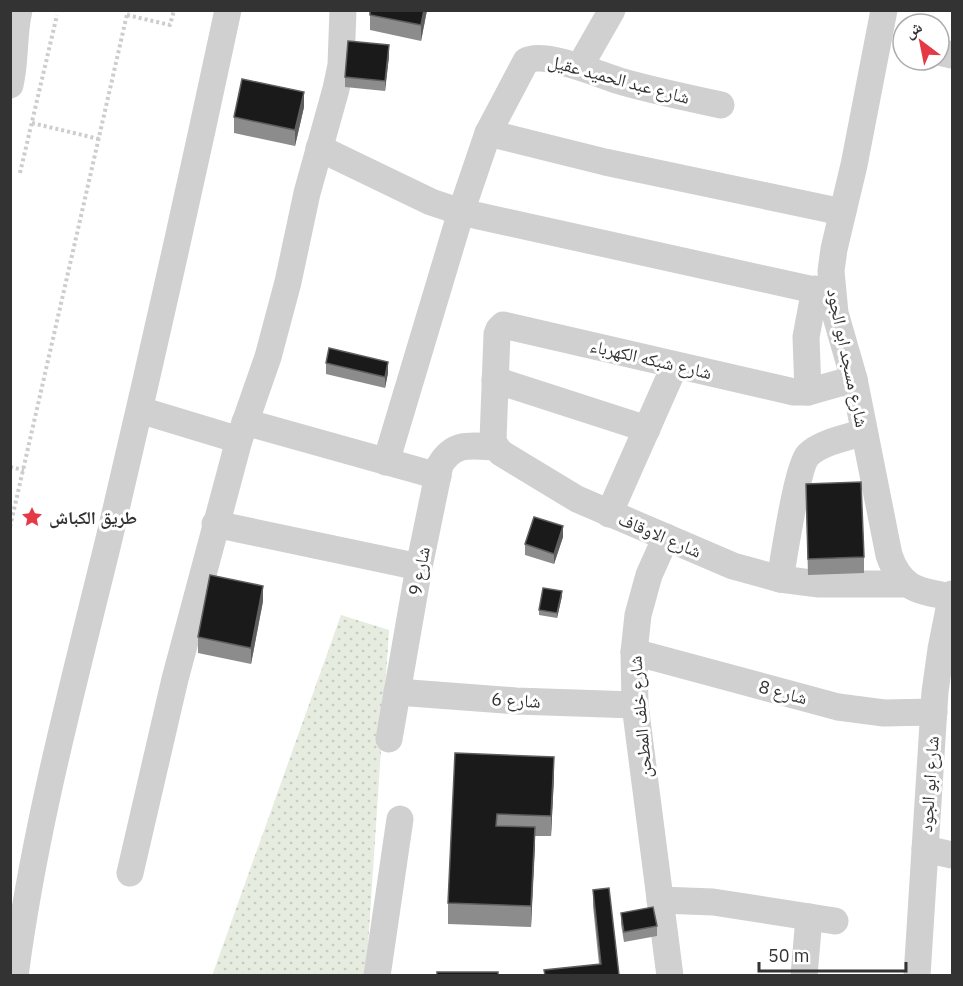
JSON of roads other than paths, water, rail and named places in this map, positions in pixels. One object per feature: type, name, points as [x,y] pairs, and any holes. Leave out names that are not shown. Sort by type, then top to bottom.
[{"type":"street","points":[[10,85],[15,60],[13,40],[19,10]]},
{"type":"street","points":[[15,975],[22,917],[60,741],[140,410],[228,10]]},
{"type":"street","points":[[130,873],[175,679],[215,524],[242,431],[268,357],[288,282],[307,193],[341,65],[343,10]]},
{"type":"street","points":[[580,66],[612,10]]},
{"type":"street","name":"شارع مسجد ابو الجود","points":[[884,10],[891,37]]},
{"type":"street","name":"شارع مسجد ابو الجود","points":[[891,44],[854,165],[831,271],[823,291],[854,380],[889,555],[894,571],[906,585]]},
{"type":"street","name":"شارع عبد الحميد عقيل","points":[[488,134],[526,61],[530,59],[580,66],[620,81],[721,105]]},
{"type":"street","points":[[386,462],[461,212],[488,134],[604,162],[842,212]]},
{"type":"street","points":[[319,148],[422,198],[461,212],[823,291],[806,337],[808,392]]},
{"type":"street","name":"شارع شبكه الكهرباء","points":[[495,380],[497,334],[503,325],[777,389],[808,392],[854,380]]},
{"type":"street","points":[[609,514],[675,365]]},
{"type":"street","points":[[496,447],[493,440],[495,380],[647,429]]},
{"type":"street","points":[[140,410],[386,462],[438,476]]},
{"type":"street","points":[[780,579],[805,459],[814,450],[864,432]]},
{"type":"street","name":"شارع 9","points":[[389,739],[419,567],[440,465],[456,448],[496,447]]},
{"type":"street","name":"شارع الاوقاف","points":[[496,447],[501,453],[577,499],[733,566],[780,579],[819,584],[906,585]]},
{"type":"street","points":[[215,524],[419,567]]},
{"type":"street","name":"شارع خلف المطحن","points":[[666,537],[649,575],[638,615],[634,652],[635,705],[670,975]]},
{"type":"street","points":[[906,585],[921,591],[952,596]]},
{"type":"street","name":"شارع ابو الجود","points":[[917,975],[925,849],[952,596]]},
{"type":"street","name":"شارع 8","points":[[634,652],[838,707],[884,713],[941,704]]},
{"type":"street","name":"شارع 6","points":[[397,692],[516,701],[635,705]]},
{"type":"street","points":[[377,975],[400,819]]},
{"type":"street","points":[[925,849],[952,855]]},
{"type":"street","points":[[660,900],[713,902],[822,919],[804,975]]},
{"type":"place","name":"طريق الكباش","points":[[32,517]]}]
